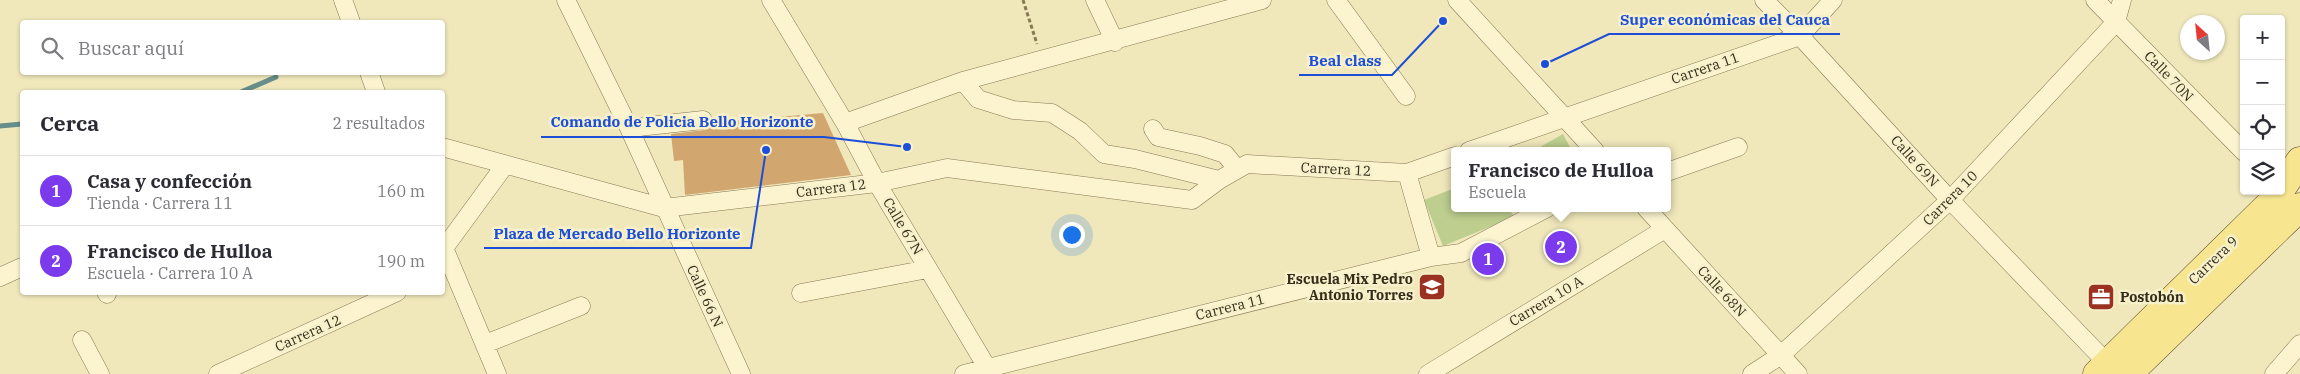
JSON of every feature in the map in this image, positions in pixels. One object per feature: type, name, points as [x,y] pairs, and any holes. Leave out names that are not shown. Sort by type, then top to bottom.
[{"type":"main road","name":"Carrera 9","points":[[2111,371],[2288,196],[2300,161]]},
{"type":"street","points":[[343,0],[350,20]]},
{"type":"street","name":"Calle 66 N","points":[[566,0],[628,128],[741,374]]},
{"type":"street","name":"Calle 67N","points":[[771,0],[846,123],[877,183],[989,371]]},
{"type":"street","points":[[1095,0],[1115,42]]},
{"type":"street","points":[[846,123],[964,81],[1115,42],[1262,0]]},
{"type":"street","points":[[1336,0],[1406,96]]},
{"type":"street","points":[[1458,0],[1591,147]]},
{"type":"street","name":"Calle 69N","points":[[1764,0],[1800,36],[1950,200],[2111,371]]},
{"type":"street","name":"Carrera 11","points":[[1564,116],[1800,36],[1833,0]]},
{"type":"street","name":"Calle 70N","points":[[2095,0],[2242,150]]},
{"type":"street","name":"Carrera 10","points":[[1752,374],[1781,355],[1950,200],[2116,22],[2122,0]]},
{"type":"street","points":[[369,75],[375,90]]},
{"type":"street","points":[[964,81],[978,99],[1013,110],[1052,113],[1067,121],[1104,154],[1135,159],[1219,180]]},
{"type":"street","points":[[1480,147],[1564,116]]},
{"type":"street","points":[[628,128],[704,120]]},
{"type":"street","points":[[1153,129],[1158,137],[1200,146],[1225,154],[1237,169]]},
{"type":"street","points":[[1671,171],[1738,147]]},
{"type":"street","name":"Carrera 12","points":[[445,148],[664,208],[877,183],[946,168],[1192,200],[1219,180],[1247,164],[1407,173],[1451,157]]},
{"type":"street","points":[[445,244],[504,165]]},
{"type":"street","points":[[1407,173],[1430,257]]},
{"type":"street","name":"Carrera 11","points":[[964,374],[989,371],[1430,257],[1461,253],[1539,212]]},
{"type":"street","name":"Calle 68N","points":[[1650,212],[1798,374]]},
{"type":"street","name":"Carrera 10 A","points":[[1428,374],[1665,229]]},
{"type":"street","points":[[445,251],[448,270],[498,374]]},
{"type":"street","points":[[0,277],[20,268]]},
{"type":"street","points":[[801,293],[928,268]]},
{"type":"street","name":"Carrera 12","points":[[218,374],[390,295]]},
{"type":"street","points":[[485,344],[580,306]]},
{"type":"street","points":[[82,340],[100,374]]},
{"type":"street","points":[[2274,374],[2300,344]]},
{"type":"path","points":[[1023,0],[1042,61]]},
{"type":"green space","points":[[1563,134],[1570,147],[1540,147]]},
{"type":"green space","points":[[1451,190],[1451,212],[1511,212],[1514,217],[1443,246],[1424,200]]},
{"type":"building","points":[[823,113],[851,175],[685,195],[683,160],[674,161],[671,134],[705,130],[713,123]]},
{"type":"waterway","points":[[246,90],[276,77]]},
{"type":"waterway","points":[[0,126],[20,124]]},
{"type":"place","name":"Beal class","points":[[1443,21]]},
{"type":"place","name":"Super económicas del Cauca","points":[[1545,64]]},
{"type":"place","name":"Comando de Policia Bello Horizonte","points":[[907,147]]},
{"type":"place","name":"Plaza de Mercado Bello Horizonte","points":[[766,150]]},
{"type":"place","name":"Francisco de Hulloa","points":[[1561,247]]},
{"type":"place","name":"Casa y confección","points":[[1488,259]]},
{"type":"place","name":"Escuela Mix Pedro Antonio Torres","points":[[1432,287]]},
{"type":"place","name":"Postobón","points":[[2101,297]]}]
